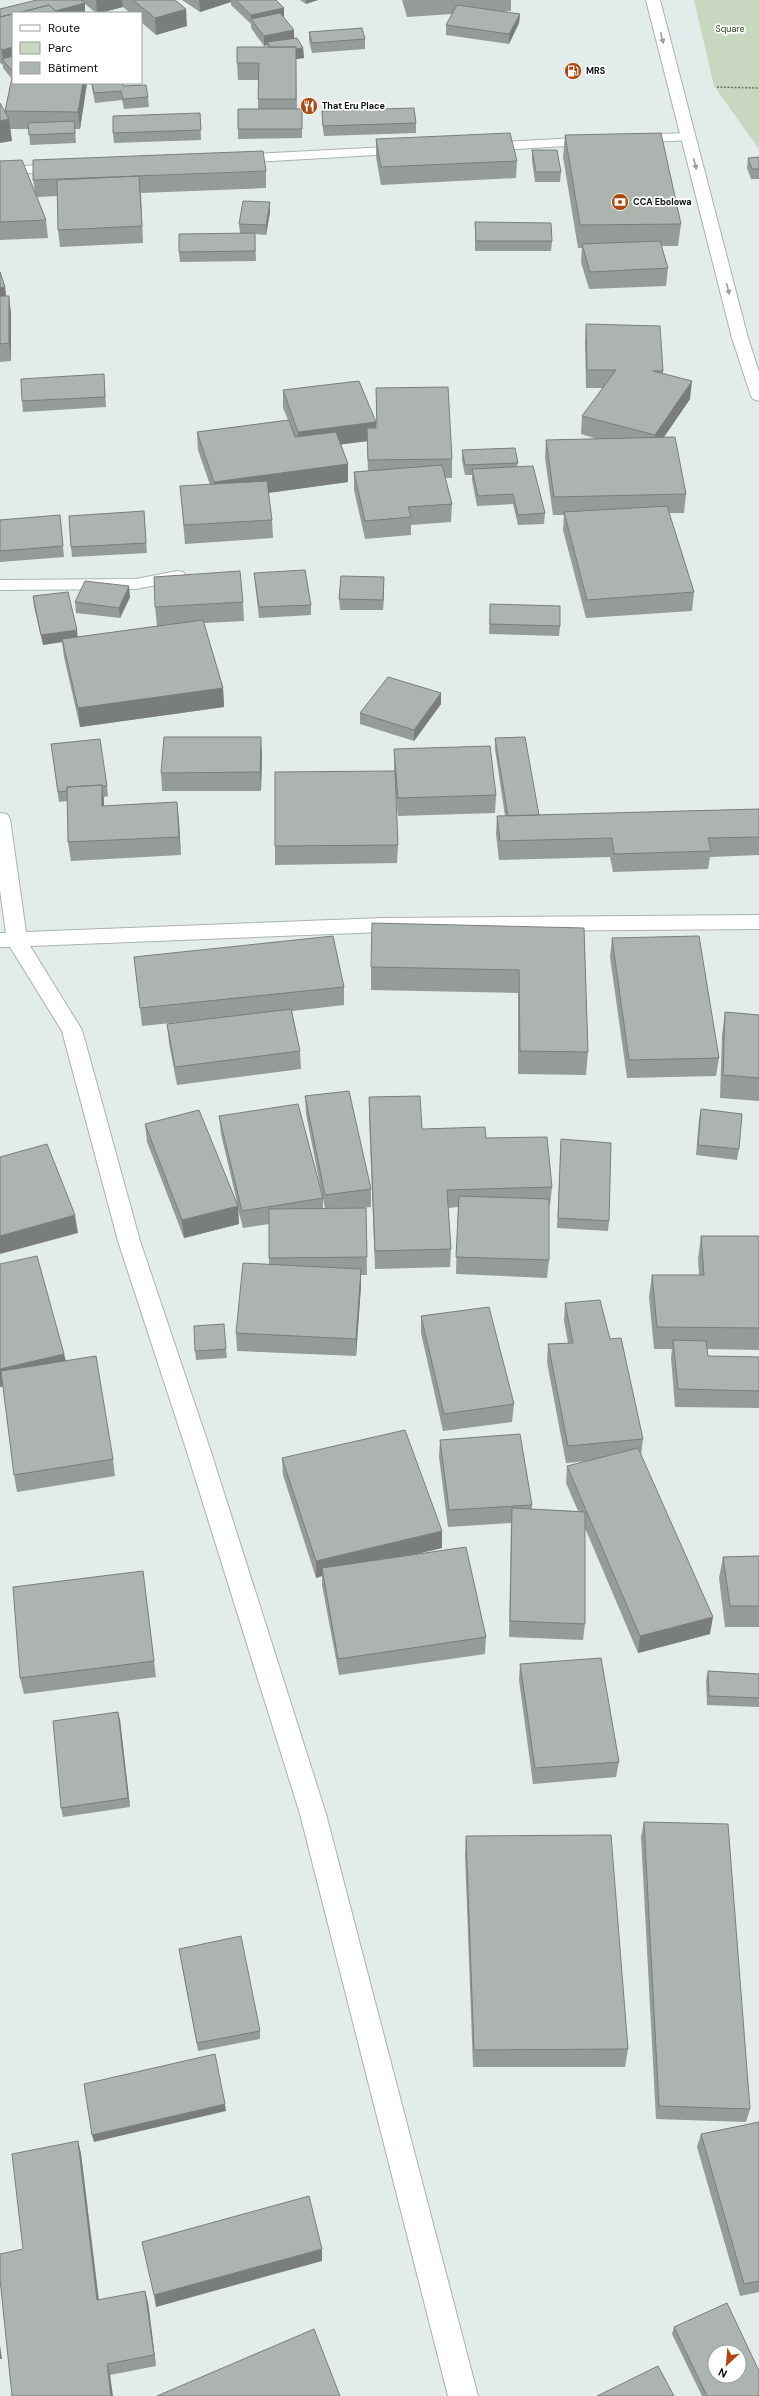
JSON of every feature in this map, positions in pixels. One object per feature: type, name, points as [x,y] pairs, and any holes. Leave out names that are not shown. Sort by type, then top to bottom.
[{"type":"street","points":[[653,0],[687,137],[740,338],[759,396]]},
{"type":"street","points":[[466,148],[687,137]]},
{"type":"street","points":[[221,160],[419,150]]},
{"type":"street","points":[[0,171],[79,167]]},
{"type":"street","points":[[0,585],[71,586],[136,584],[176,576]]},
{"type":"street","points":[[0,819],[8,940],[72,1030],[129,1241],[199,1452],[311,1806],[463,2396]]},
{"type":"street","points":[[8,940],[383,925],[759,922]]},
{"type":"green space","name":"Square","points":[[694,0],[759,0],[759,149],[714,86]]},
{"type":"building","points":[[37,0],[81,0],[85,3],[55,11],[49,5],[22,12],[12,12],[12,14],[0,17],[0,9]]},
{"type":"building","points":[[133,0],[175,0],[186,9],[155,18]]},
{"type":"building","points":[[236,0],[276,0],[284,8],[251,15]]},
{"type":"building","points":[[49,5],[57,12],[22,12]]},
{"type":"building","points":[[457,5],[520,14],[509,34],[446,25]]},
{"type":"building","points":[[280,13],[294,30],[264,36],[251,19]]},
{"type":"building","points":[[12,14],[12,47],[2,50],[0,47],[0,17]]},
{"type":"building","points":[[362,28],[365,39],[312,43],[309,32]]},
{"type":"building","points":[[297,38],[303,48],[296,49],[296,47],[270,47],[267,42]]},
{"type":"building","points":[[237,47],[296,47],[296,99],[258,99],[259,63],[237,63]]},
{"type":"building","points":[[12,56],[12,71],[2,59]]},
{"type":"building","points":[[12,78],[12,84],[83,84],[78,112],[5,111]]},
{"type":"building","points":[[92,84],[123,84],[123,86],[146,85],[148,97],[123,99],[121,91],[94,93]]},
{"type":"building","points":[[0,103],[9,119],[0,121]]},
{"type":"building","points":[[414,108],[416,123],[323,126],[322,111]]},
{"type":"building","points":[[238,109],[302,109],[302,129],[238,129]]},
{"type":"building","points":[[200,113],[201,130],[113,133],[113,116]]},
{"type":"building","points":[[74,121],[75,133],[29,135],[28,123]]},
{"type":"building","points":[[510,133],[517,161],[381,167],[376,139]]},
{"type":"building","name":"CCA Ebolowa","points":[[661,133],[681,224],[580,225],[565,135]]},
{"type":"building","points":[[532,150],[557,150],[561,172],[536,172]]},
{"type":"building","points":[[263,151],[266,171],[33,180],[33,160]]},
{"type":"building","points":[[759,157],[759,169],[752,169],[748,158]]},
{"type":"building","points":[[22,160],[46,220],[0,222],[0,161]]},
{"type":"building","points":[[139,176],[142,226],[58,230],[57,180]]},
{"type":"building","points":[[243,201],[270,202],[266,225],[239,224]]},
{"type":"building","points":[[475,222],[551,223],[552,241],[476,241]]},
{"type":"building","points":[[255,233],[255,251],[179,252],[179,234]]},
{"type":"building","points":[[660,241],[668,268],[590,272],[582,244]]},
{"type":"building","points":[[0,272],[5,287],[0,288]]},
{"type":"building","points":[[0,296],[9,296],[9,343],[0,344]]},
{"type":"building","points":[[586,324],[660,326],[663,371],[653,371],[692,381],[655,435],[582,416],[616,370],[587,370]]},
{"type":"building","points":[[104,374],[105,397],[22,401],[21,379]]},
{"type":"building","points":[[359,381],[376,422],[298,432],[283,390]]},
{"type":"building","points":[[448,387],[452,459],[368,460],[367,428],[377,428],[376,388]]},
{"type":"building","points":[[289,420],[295,437],[336,432],[348,464],[214,482],[197,432]]},
{"type":"building","points":[[675,437],[686,494],[554,497],[546,440]]},
{"type":"building","points":[[515,448],[518,463],[465,465],[462,450]]},
{"type":"building","points":[[442,465],[452,504],[408,507],[411,517],[365,521],[354,472]]},
{"type":"building","points":[[533,466],[545,513],[518,515],[513,494],[478,496],[472,469]]},
{"type":"building","points":[[267,481],[272,520],[184,525],[180,486]]},
{"type":"building","points":[[667,506],[694,592],[587,600],[564,512]]},
{"type":"building","points":[[144,511],[146,543],[71,547],[69,516]]},
{"type":"building","points":[[60,515],[63,546],[0,551],[0,520]]},
{"type":"building","points":[[305,570],[311,605],[259,607],[254,573]]},
{"type":"building","points":[[240,571],[243,602],[155,607],[154,577]]},
{"type":"building","points":[[341,576],[384,577],[383,600],[339,599]]},
{"type":"building","points":[[85,581],[129,586],[119,608],[75,602]]},
{"type":"building","points":[[68,592],[77,630],[41,635],[33,596]]},
{"type":"building","points":[[490,604],[560,606],[560,626],[490,624]]},
{"type":"building","points":[[203,620],[223,688],[78,708],[62,639]]},
{"type":"building","points":[[388,677],[441,693],[414,730],[360,713]]},
{"type":"building","points":[[164,737],[261,737],[260,772],[161,773]]},
{"type":"building","points":[[525,737],[539,815],[508,816],[495,738]]},
{"type":"building","points":[[100,739],[107,786],[67,787],[67,791],[58,792],[51,744]]},
{"type":"building","points":[[490,746],[496,795],[398,798],[394,749]]},
{"type":"building","points":[[395,771],[398,845],[275,846],[275,772]]},
{"type":"building","points":[[102,785],[102,806],[177,802],[179,837],[68,842],[67,787]]},
{"type":"building","points":[[759,809],[759,837],[708,838],[711,851],[614,854],[612,838],[500,841],[497,816]]},
{"type":"building","points":[[372,923],[584,928],[588,1052],[520,1051],[519,970],[371,967]]},
{"type":"building","points":[[333,936],[344,987],[140,1008],[134,957]]},
{"type":"building","points":[[699,936],[719,1058],[629,1060],[612,938]]},
{"type":"building","points":[[291,1009],[300,1051],[175,1067],[167,1024]]},
{"type":"building","points":[[725,1012],[759,1015],[759,1078],[723,1075]]},
{"type":"building","points":[[349,1091],[371,1189],[325,1195],[305,1096]]},
{"type":"building","points":[[420,1096],[422,1129],[485,1127],[486,1138],[547,1137],[552,1187],[447,1190],[451,1249],[375,1251],[369,1097]]},
{"type":"building","points":[[298,1104],[323,1198],[242,1211],[219,1116]]},
{"type":"building","points":[[701,1109],[742,1114],[739,1149],[698,1145]]},
{"type":"building","points":[[199,1110],[238,1206],[182,1220],[145,1124]]},
{"type":"building","points":[[561,1139],[611,1143],[609,1221],[558,1218]]},
{"type":"building","points":[[47,1144],[75,1215],[0,1236],[0,1157]]},
{"type":"building","points":[[459,1196],[549,1199],[549,1260],[456,1257]]},
{"type":"building","points":[[366,1208],[367,1257],[269,1258],[269,1209]]},
{"type":"building","points":[[701,1236],[759,1236],[759,1328],[657,1327],[652,1275],[704,1275]]},
{"type":"building","points":[[37,1256],[64,1354],[0,1369],[0,1264]]},
{"type":"building","points":[[243,1263],[361,1269],[356,1339],[236,1333]]},
{"type":"building","points":[[600,1300],[610,1339],[621,1338],[643,1439],[568,1446],[548,1344],[573,1343],[565,1303]]},
{"type":"building","points":[[489,1307],[514,1404],[444,1414],[421,1316]]},
{"type":"building","points":[[224,1324],[226,1349],[195,1351],[194,1326]]},
{"type":"building","points":[[673,1340],[706,1341],[708,1356],[759,1357],[759,1391],[678,1389]]},
{"type":"building","points":[[96,1356],[113,1459],[14,1475],[1,1371]]},
{"type":"building","points":[[405,1430],[442,1531],[316,1561],[282,1458]]},
{"type":"building","points":[[520,1434],[532,1505],[449,1510],[440,1440]]},
{"type":"building","points":[[638,1448],[713,1617],[640,1636],[567,1466]]},
{"type":"building","points":[[512,1508],[585,1512],[585,1624],[510,1621]]},
{"type":"building","points":[[466,1547],[486,1637],[338,1659],[322,1568]]},
{"type":"building","points":[[759,1556],[759,1606],[730,1606],[723,1557]]},
{"type":"building","points":[[143,1571],[154,1661],[20,1678],[13,1587]]},
{"type":"building","points":[[601,1658],[619,1762],[535,1768],[520,1664]]},
{"type":"building","points":[[708,1671],[759,1674],[759,1698],[709,1696]]},
{"type":"building","points":[[118,1712],[128,1798],[61,1808],[53,1721]]},
{"type":"building","points":[[644,1822],[728,1824],[750,2109],[659,2106]]},
{"type":"building","points":[[611,1835],[628,2049],[474,2050],[466,1836]]},
{"type":"building","points":[[241,1936],[260,2031],[197,2043],[179,1949]]},
{"type":"building","points":[[215,2054],[225,2104],[92,2135],[84,2084]]},
{"type":"building","points":[[759,2122],[759,2281],[744,2284],[701,2134]]},
{"type":"building","points":[[78,2141],[97,2300],[145,2291],[154,2355],[107,2364],[111,2396],[12,2396],[0,2279],[0,2254],[23,2249],[12,2154]]},
{"type":"building","points":[[309,2196],[322,2249],[154,2295],[142,2242]]},
{"type":"building","points":[[727,2303],[746,2344],[707,2344],[707,2384],[747,2384],[747,2346],[759,2371],[759,2395],[707,2396],[674,2327]]},
{"type":"building","points":[[314,2329],[340,2396],[157,2396]]},
{"type":"building","points":[[658,2366],[674,2396],[597,2396]]},
{"type":"place","name":"MRS","points":[[573,71]]},
{"type":"place","name":"That Eru Place","points":[[309,106]]},
{"type":"place","name":"CCA Ebolowa","points":[[620,202]]}]
